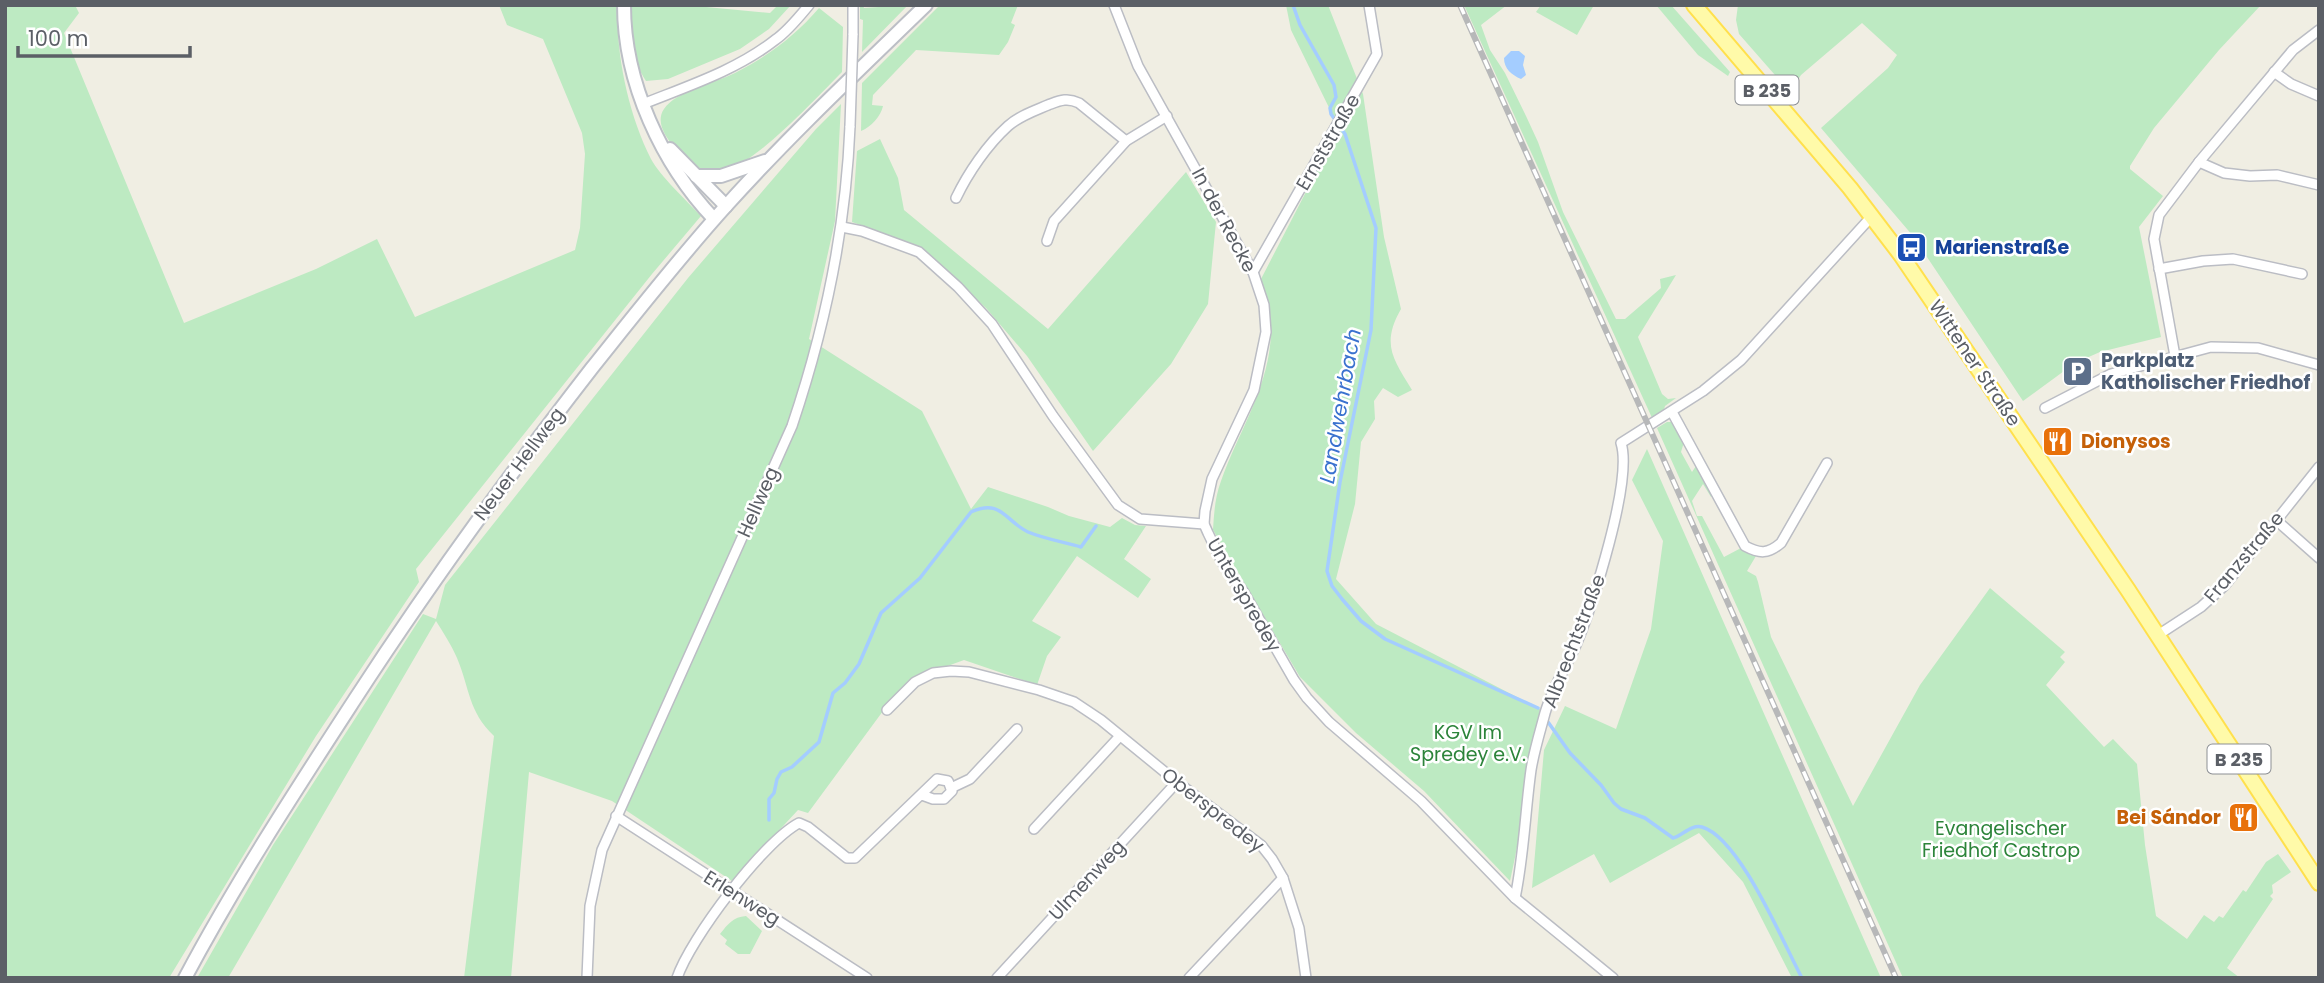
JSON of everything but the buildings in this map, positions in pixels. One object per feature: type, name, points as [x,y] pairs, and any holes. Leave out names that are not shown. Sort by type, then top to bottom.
[{"type":"main road","points":[[624,5],[628,54],[643,104],[680,179],[714,219]]},
{"type":"main road","name":"Neuer Hellweg","points":[[184,978],[297,788],[416,606],[480,515],[569,398],[646,298],[714,219],[769,160],[926,5]]},
{"type":"main road","name":"Wittener Straße","points":[[1694,5],[1872,216],[1974,361],[2158,635],[2319,883]]},
{"type":"main road","points":[[658,135],[726,206]]},
{"type":"main road","points":[[696,176],[721,176],[769,160]]},
{"type":"street","points":[[643,104],[758,53],[778,38],[810,5]]},
{"type":"street","name":"Hellweg","points":[[587,978],[590,906],[603,850],[792,426],[824,324],[842,227],[848,169],[853,5]]},
{"type":"street","name":"In der Recke","points":[[1114,5],[1138,66],[1253,272],[1266,319],[1264,354],[1248,406],[1213,479],[1204,524]]},
{"type":"street","name":"Ernststraße","points":[[1253,272],[1377,54],[1369,5]]},
{"type":"street","points":[[2175,356],[2154,239],[2159,215],[2199,162],[2293,50],[2319,30]]},
{"type":"street","points":[[2274,72],[2291,84],[2319,96]]},
{"type":"street","points":[[956,198],[966,178],[1008,126],[1023,116],[1063,99],[1079,103],[1126,141]]},
{"type":"street","points":[[1047,241],[1054,221],[1126,141],[1167,116]]},
{"type":"street","points":[[2199,162],[2224,173],[2277,175],[2319,185]]},
{"type":"street","name":"Albrechtstraße","points":[[1516,898],[1523,860],[1532,769],[1546,710],[1577,643],[1603,563],[1624,475],[1624,452],[1621,443],[1672,412],[1724,375],[1755,346],[1872,216]]},
{"type":"street","name":"Unterspredey","points":[[842,227],[862,231],[919,252],[958,287],[992,324],[1053,416],[1118,505],[1140,519],[1204,524],[1222,562],[1307,698],[1329,722],[1421,802],[1516,898],[1613,978]]},
{"type":"street","points":[[2159,269],[2232,259],[2302,274]]},
{"type":"street","points":[[2045,408],[2111,374],[2211,347],[2234,346],[2268,351],[2319,365]]},
{"type":"street","points":[[1672,412],[1745,546],[1761,553],[1781,543],[1827,463]]},
{"type":"street","name":"Franzstraße","points":[[2158,635],[2201,607],[2225,585],[2319,467]]},
{"type":"street","points":[[2276,520],[2319,558]]},
{"type":"street","name":"Oberspredey","points":[[887,710],[915,682],[933,673],[969,672],[1074,702],[1101,720],[1261,845],[1283,878],[1299,928],[1306,978]]},
{"type":"street","points":[[951,788],[970,779],[1017,729]]},
{"type":"street","points":[[1034,829],[1121,736]]},
{"type":"street","points":[[677,978],[731,892],[778,837],[799,823],[847,858],[855,858],[937,779],[948,781],[952,791],[944,799],[922,795]]},
{"type":"street","name":"Ulmenweg","points":[[997,978],[1177,782]]},
{"type":"street","name":"Erlenweg","points":[[617,816],[867,978]]},
{"type":"street","points":[[1189,978],[1283,878]]},
{"type":"green space","points":[[5,5],[75,5],[79,13],[64,33],[184,323],[316,269],[377,239],[415,317],[575,250],[580,228],[585,154],[582,133],[543,39],[507,25],[499,5],[618,5],[621,63],[630,104],[643,142],[661,173],[701,216],[416,569],[419,582],[316,736],[169,978],[5,978]]},
{"type":"green space","points":[[630,5],[685,5],[770,13],[778,5],[791,5],[769,29],[740,49],[668,79],[646,81],[637,64]]},
{"type":"green space","points":[[860,5],[864,8],[908,5],[862,52],[863,20],[860,19]]},
{"type":"green space","points":[[940,5],[1018,5],[1011,23],[1015,25],[999,55],[916,50],[873,95],[872,105],[883,106],[882,110],[875,121],[861,131],[862,83]]},
{"type":"green space","name":"KGV Im Spredey e.V.","points":[[1286,5],[1328,5],[1363,94],[1384,237],[1401,309],[1392,332],[1392,351],[1412,390],[1398,397],[1383,388],[1374,401],[1375,419],[1361,442],[1355,504],[1336,579],[1376,624],[1540,709],[1510,881],[1424,791],[1356,733],[1300,677],[1213,530],[1219,487],[1260,387],[1270,348],[1271,321],[1261,279],[1339,128],[1291,30]]},
{"type":"green space","points":[[1464,5],[1507,5],[1481,25],[1490,50],[1505,73],[1538,142],[1563,212],[1616,319],[1625,319],[1661,288],[1660,279],[1676,275],[1638,337],[1662,394],[1668,399],[1676,398],[1653,420]]},
{"type":"green space","points":[[1541,5],[1594,5],[1577,35],[1536,12]]},
{"type":"green space","points":[[1656,5],[1671,5],[1730,72],[1728,76],[1698,55]]},
{"type":"green space","points":[[1738,5],[2261,5],[2219,50],[2154,128],[2130,166],[2130,169],[2163,196],[2139,227],[2161,337],[2100,352],[2075,363],[2023,401],[1913,236],[1821,128],[1888,68],[1897,55],[1862,23],[1801,75],[1790,92],[1739,34],[1736,20]]},
{"type":"green space","points":[[819,8],[843,27],[842,72],[785,129],[736,166],[723,171],[708,171],[684,158],[663,129],[661,119],[664,109],[686,92],[735,73],[758,60],[791,36]]},
{"type":"green space","points":[[841,104],[835,221],[809,339],[922,411],[971,509],[988,487],[1069,516],[1110,527],[1122,518],[1135,525],[1146,526],[1124,559],[1151,579],[1138,598],[1077,556],[1032,621],[1061,637],[1047,656],[1037,685],[964,660],[909,680],[808,813],[798,810],[732,881],[612,801],[529,772],[511,978],[464,978],[494,736],[474,709],[457,658],[436,621],[228,978],[197,978],[273,845],[423,614],[436,619],[445,585],[688,278],[816,129]]},
{"type":"green space","points":[[880,139],[898,178],[904,210],[1048,329],[1186,172],[1216,222],[1208,304],[1171,364],[1093,451],[1027,356],[986,308],[916,245],[852,222],[857,151]]},
{"type":"green space","name":"Evangelischer Friedhof Castrop","points":[[1667,422],[1673,422],[1684,442],[1681,452],[1692,472],[1696,466],[1713,493],[1711,497],[1703,484],[1692,501],[1697,516],[1702,516],[1724,557],[1741,548],[1756,556],[1747,571],[1756,576],[1771,637],[1853,806],[1920,685],[1990,588],[2065,652],[2060,657],[2065,662],[2046,685],[2104,747],[2113,739],[2137,764],[2145,845],[2156,916],[2187,939],[2204,915],[2214,922],[2219,916],[2223,918],[2243,890],[2246,892],[2266,862],[2278,854],[2291,872],[2272,885],[2273,893],[2270,896],[2273,899],[2227,968],[2240,978],[1903,978],[1657,428]]},
{"type":"green space","points":[[1647,449],[1881,978],[1792,978],[1743,882],[1699,833],[1610,883],[1594,854],[1532,888],[1544,750],[1565,706],[1616,729],[1651,629],[1663,541],[1632,480]]},
{"type":"green space","points":[[746,916],[762,931],[750,954],[738,954],[725,944],[727,940],[720,934],[734,919]]},
{"type":"water","points":[[1511,51],[1519,51],[1525,56],[1523,65],[1526,75],[1521,79],[1505,65],[1504,58]]},
{"type":"waterway","name":"Landwehrbach","points":[[1293,5],[1300,25],[1334,85],[1336,97],[1330,108],[1331,114],[1345,134],[1376,228],[1371,330],[1340,482],[1327,571],[1332,586],[1361,621],[1385,639],[1538,708]]},
{"type":"waterway","points":[[769,820],[769,799],[774,793],[777,779],[781,772],[792,767],[819,742],[833,693],[845,683],[859,664],[881,613],[920,578],[971,512],[981,508],[996,509],[1028,532],[1081,547],[1096,526]]},
{"type":"waterway","name":"Landwehrbach","points":[[1548,722],[1570,753],[1621,809],[1645,818],[1673,838],[1690,829],[1702,827],[1716,835],[1731,850],[1759,894],[1802,978]]},
{"type":"railway","points":[[1460,5],[1896,978]]},
{"type":"place","name":"Marienstraße","points":[[1912,247]]},
{"type":"place","name":"Parkplatz Katholischer Friedhof","points":[[2078,371]]},
{"type":"place","name":"Dionysos","points":[[2058,441]]},
{"type":"place","name":"Bei Sándor","points":[[2244,817]]}]
